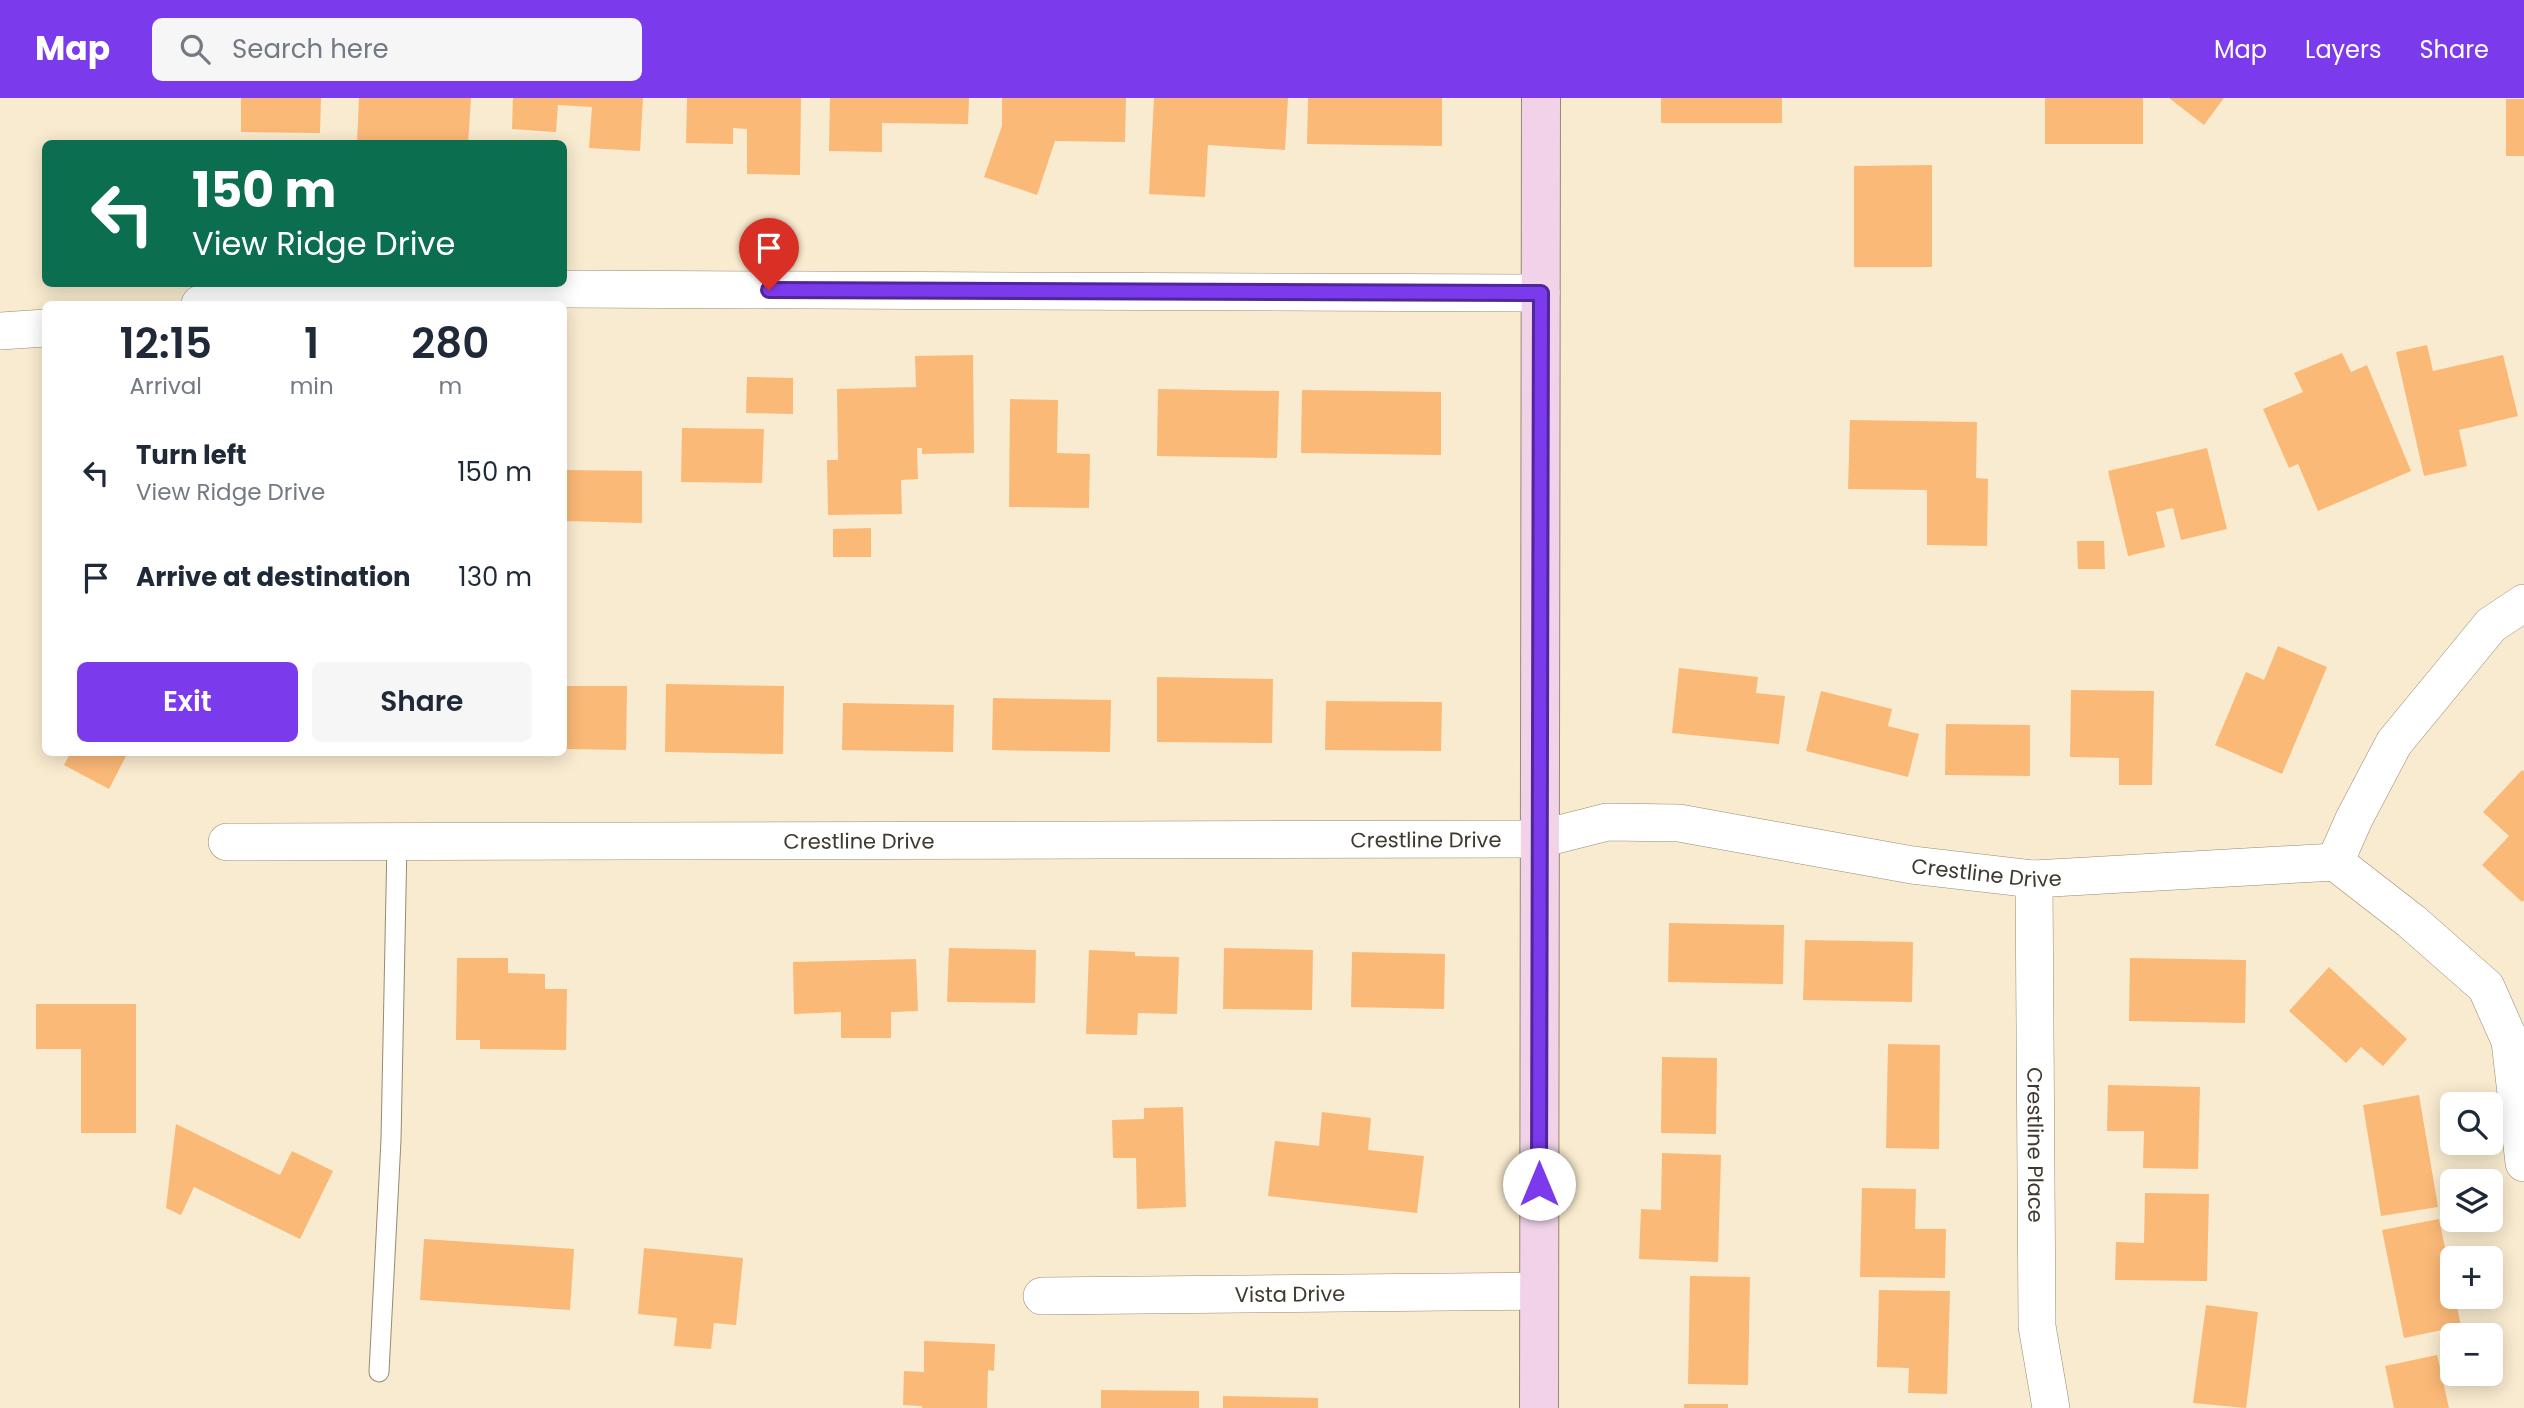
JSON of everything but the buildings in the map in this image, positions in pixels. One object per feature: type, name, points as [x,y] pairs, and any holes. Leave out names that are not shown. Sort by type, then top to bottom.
[{"type":"main road","points":[[1539,1408],[1541,98]]},
{"type":"street","points":[[218,301],[296,288],[1541,293]]},
{"type":"street","points":[[0,331],[42,328]]},
{"type":"street","points":[[2524,603],[2491,625],[2394,743],[2335,862],[2411,921],[2486,987],[2510,1041],[2524,1163]]},
{"type":"street","name":"Crestline Drive","points":[[227,842],[1540,839],[1607,822],[1679,822],[1912,865],[2034,879],[2335,862]]},
{"type":"street","name":"Crestline Place","points":[[2034,879],[2037,1326],[2051,1408]]},
{"type":"street","name":"Vista Drive","points":[[1042,1296],[1539,1291]]},
{"type":"lane","points":[[379,1372],[391,1140],[397,842]]},
{"type":"route","points":[[769,290],[1541,293],[1539,1184]]}]
